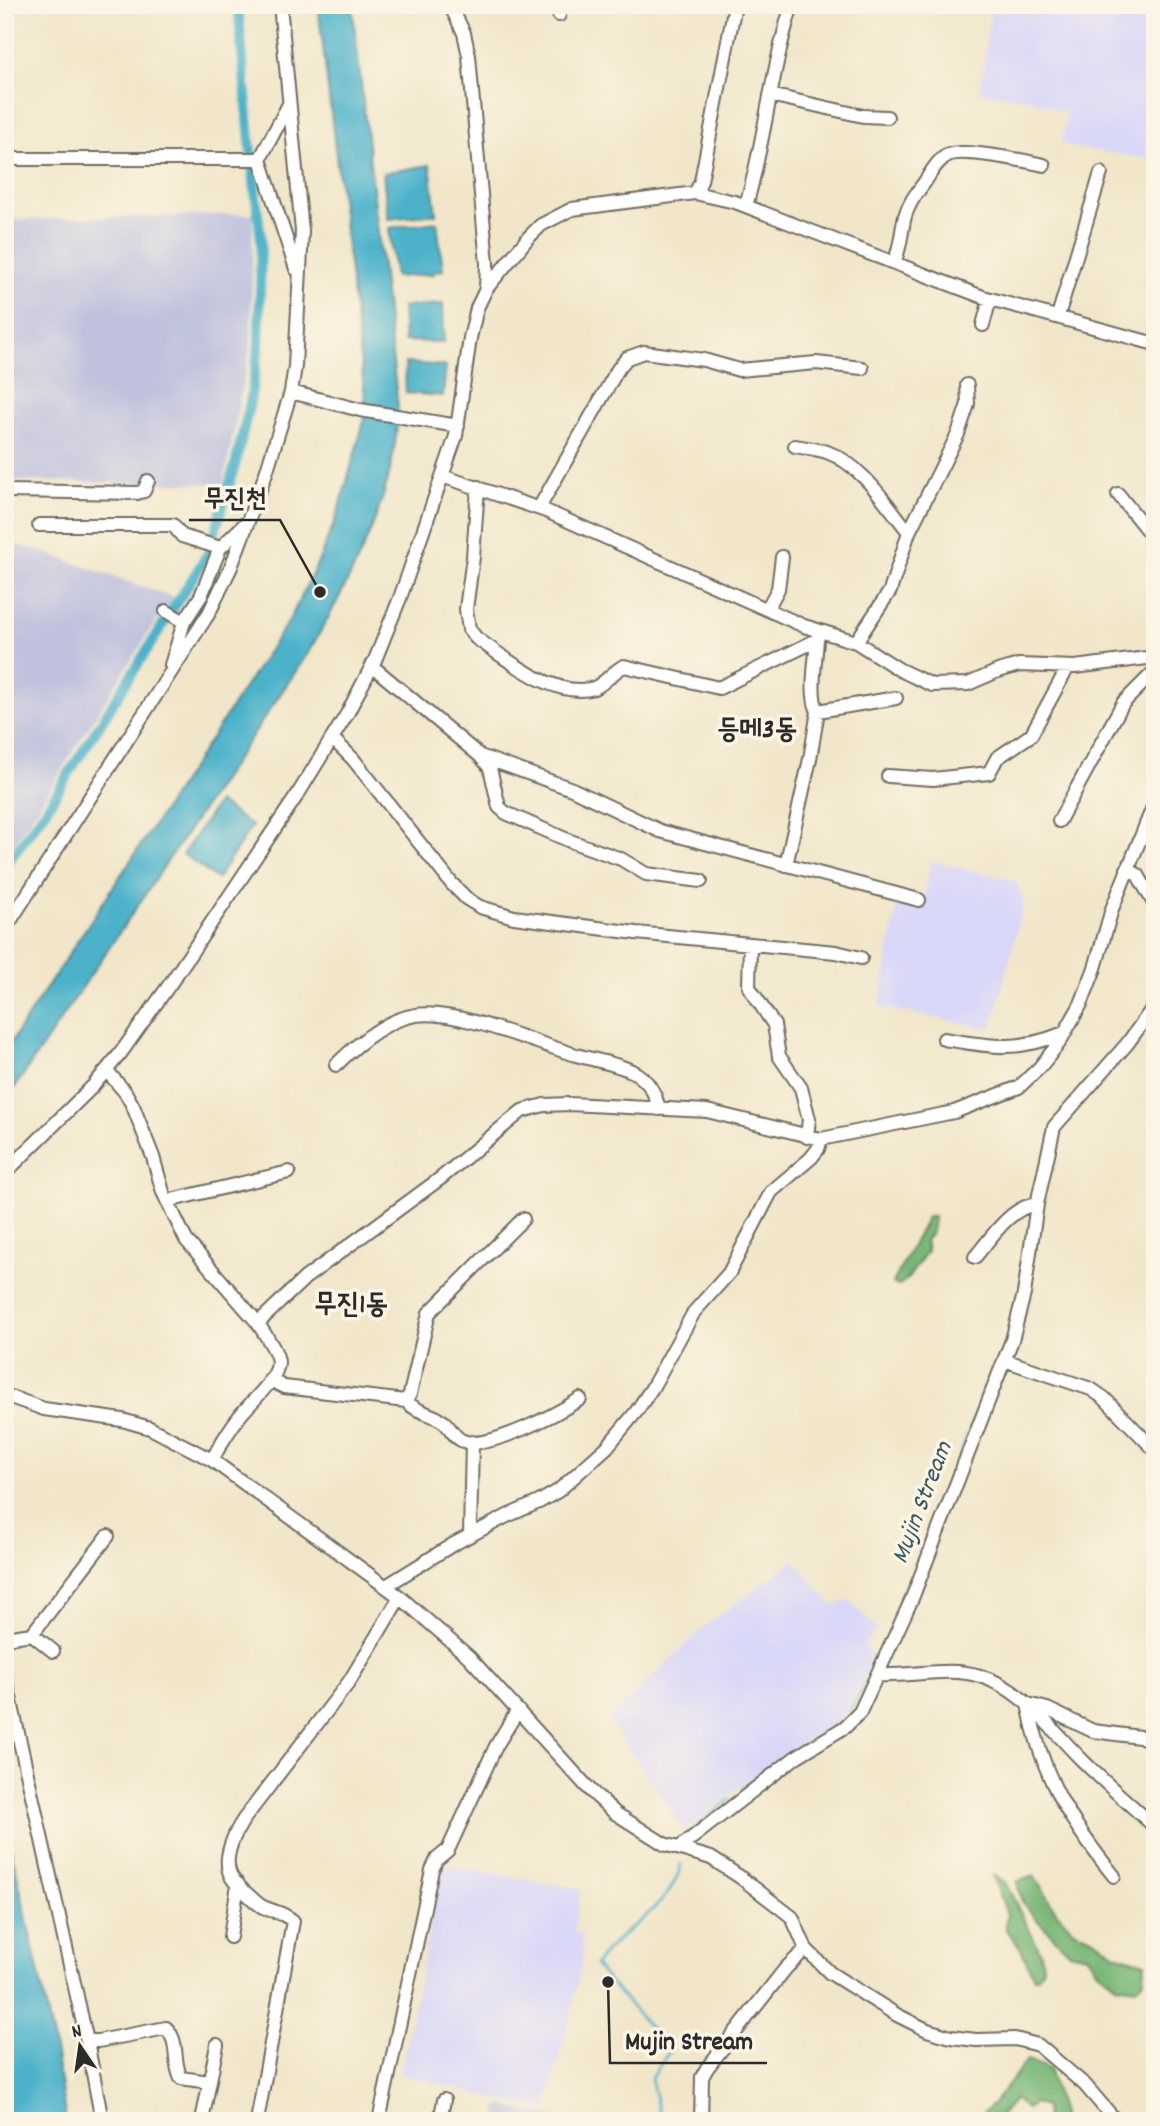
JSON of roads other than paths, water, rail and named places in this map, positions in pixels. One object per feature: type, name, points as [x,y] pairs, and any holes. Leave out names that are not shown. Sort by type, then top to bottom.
[{"type":"street","points":[[5,929],[209,613],[232,567],[291,391],[302,231],[280,5]]},
{"type":"street","points":[[450,5],[464,33],[469,56],[487,264],[486,289]]},
{"type":"street","points":[[695,193],[701,181],[734,5]]},
{"type":"street","points":[[746,206],[756,174],[770,95],[792,5]]},
{"type":"street","points":[[770,95],[863,116],[887,117]]},
{"type":"street","points":[[290,103],[260,159],[298,275]]},
{"type":"street","points":[[894,263],[901,246],[905,215],[911,201],[940,160],[951,153],[962,153],[1044,165]]},
{"type":"street","points":[[5,159],[260,159]]},
{"type":"street","points":[[1058,316],[1101,173]]},
{"type":"street","points":[[5,1173],[107,1071],[170,984],[333,739],[373,666],[400,598],[442,476],[458,426],[470,338],[477,308],[486,289],[541,226],[572,209],[695,193],[746,206],[990,299],[1155,344]]},
{"type":"street","points":[[983,324],[990,299]]},
{"type":"street","points":[[539,508],[618,369],[627,358],[635,354],[663,353],[704,360],[739,370],[816,363],[862,368]]},
{"type":"street","points":[[856,642],[890,591],[909,532],[958,434],[968,404],[967,385]]},
{"type":"street","points":[[291,391],[360,410],[458,426]]},
{"type":"street","points":[[795,446],[837,456],[863,475],[909,532]]},
{"type":"street","points":[[442,476],[539,508],[767,610],[818,636],[856,642],[900,670],[932,685],[968,684],[1019,665],[1068,667],[1155,657]]},
{"type":"street","points":[[5,491],[137,493],[144,491],[148,481]]},
{"type":"street","points":[[478,488],[466,609],[469,629],[476,638],[541,680],[565,689],[592,688],[603,684],[624,666],[719,688],[818,636]]},
{"type":"street","points":[[1118,494],[1155,540]]},
{"type":"street","points":[[168,678],[181,621],[201,596],[214,545],[249,520]]},
{"type":"street","points":[[39,525],[173,525],[182,536],[214,545]]},
{"type":"street","points":[[767,610],[778,589],[782,557]]},
{"type":"street","points":[[166,611],[181,621]]},
{"type":"street","points":[[786,865],[818,711],[814,697],[818,636]]},
{"type":"street","points":[[373,666],[480,756],[490,768],[499,807],[506,813],[570,841],[621,859],[646,874],[701,881]]},
{"type":"street","points":[[888,776],[933,779],[989,773],[997,758],[1031,735],[1068,667]]},
{"type":"street","points":[[1059,821],[1124,703],[1155,671]]},
{"type":"street","points":[[818,711],[896,698]]},
{"type":"street","points":[[333,739],[353,759],[452,884],[480,907],[514,917],[861,958]]},
{"type":"street","points":[[480,756],[572,789],[660,831],[919,900]]},
{"type":"street","points":[[258,1324],[305,1278],[441,1178],[522,1111],[544,1105],[707,1111],[821,1139],[954,1112],[1020,1087],[1040,1067],[1081,1004],[1095,968],[1112,909],[1155,802]]},
{"type":"street","points":[[1127,869],[1138,875],[1155,905]]},
{"type":"street","points":[[750,945],[749,988],[774,1025],[779,1056],[801,1088],[809,1119],[807,1137]]},
{"type":"street","points":[[679,1848],[796,1757],[845,1727],[860,1712],[911,1601],[1012,1340],[1024,1294],[1037,1204],[1054,1127],[1127,1044],[1155,1005]]},
{"type":"street","points":[[336,1065],[348,1053],[401,1019],[435,1014],[518,1036],[638,1074],[653,1089],[659,1109]]},
{"type":"street","points":[[944,1039],[1008,1048],[1039,1043],[1065,1032]]},
{"type":"street","points":[[107,1071],[125,1092],[132,1106],[167,1201],[186,1240],[258,1324],[278,1363],[270,1380],[240,1416],[212,1460]]},
{"type":"street","points":[[386,1586],[471,1535],[558,1491],[607,1447],[652,1388],[694,1312],[729,1273],[771,1192],[811,1158],[821,1139]]},
{"type":"street","points":[[167,1201],[289,1172]]},
{"type":"street","points":[[975,1256],[1013,1213],[1026,1205],[1037,1204]]},
{"type":"street","points":[[406,1401],[429,1313],[523,1219]]},
{"type":"street","points":[[1004,1360],[1091,1389],[1104,1398],[1155,1450]]},
{"type":"street","points":[[270,1380],[284,1387],[406,1401],[418,1411],[445,1423],[452,1433],[464,1441],[472,1442],[489,1440],[529,1427],[580,1399]]},
{"type":"street","points":[[5,1395],[44,1409],[122,1420],[150,1427],[212,1460],[386,1586],[469,1657],[591,1791],[615,1812],[664,1844],[711,1857],[792,1917],[806,1949],[849,1986],[927,2030],[951,2037],[976,2040],[1015,2039],[1038,2045],[1085,2085],[1116,2121]]},
{"type":"street","points":[[471,1535],[472,1442]]},
{"type":"street","points":[[5,1638],[33,1634],[108,1536]]},
{"type":"street","points":[[257,2121],[293,1921],[284,1913],[260,1906],[229,1874],[228,1863],[238,1828],[349,1682],[400,1597]]},
{"type":"street","points":[[33,1634],[53,1651]]},
{"type":"street","points":[[878,1675],[963,1672],[999,1684],[1028,1704],[1084,1762],[1155,1827]]},
{"type":"street","points":[[5,1675],[87,2041],[102,2121]]},
{"type":"street","points":[[1028,1704],[1047,1709],[1093,1731],[1155,1739]]},
{"type":"street","points":[[1028,1704],[1040,1752],[1056,1792],[1080,1834],[1114,1876]]},
{"type":"street","points":[[379,2121],[432,1870],[437,1859],[449,1850],[496,1746],[518,1710]]},
{"type":"street","points":[[230,1937],[238,1885]]},
{"type":"street","points":[[701,2121],[702,2077],[707,2068],[786,1968],[806,1949]]},
{"type":"street","points":[[87,2041],[166,2028],[175,2044],[176,2065],[181,2078],[209,2082]]},
{"type":"street","points":[[202,2121],[217,2045]]},
{"type":"street","points":[[440,2121],[444,2100]]},
{"type":"water","points":[[318,5],[352,5],[398,407],[390,472],[369,535],[355,566],[308,653],[5,1102],[5,1051],[291,617],[336,519],[365,418],[366,406]]},
{"type":"water","points":[[430,165],[436,214],[388,219],[383,173]]},
{"type":"water","points":[[437,222],[443,270],[434,271],[434,274],[395,277],[389,228]]},
{"type":"water","points":[[443,304],[444,342],[404,341],[402,307]]},
{"type":"water","points":[[405,363],[446,366],[443,396],[406,393]]},
{"type":"water","points":[[218,802],[252,826],[217,879],[183,854]]},
{"type":"water","points":[[5,1820],[54,2043],[66,2121],[5,2121]]},
{"type":"waterway","points":[[238,5],[251,152]]},
{"type":"waterway","points":[[5,867],[47,808],[209,552],[236,462],[259,346],[261,239],[252,165]]},
{"type":"waterway","name":"Mujin Stream","points":[[939,1511],[988,1380]]},
{"type":"waterway","name":"Mujin Stream","points":[[850,1711],[870,1675]]},
{"type":"waterway","name":"Mujin Stream","points":[[824,1733],[841,1721]]},
{"type":"waterway","name":"Mujin Stream","points":[[742,1789],[789,1755]]},
{"type":"waterway","name":"Mujin Stream","points":[[684,1837],[730,1799]]},
{"type":"waterway","name":"Mujin Stream","points":[[664,2121],[659,2112],[651,2078],[669,2052],[668,2049],[595,1965],[617,1940],[656,1907],[676,1880],[681,1864]]},
{"type":"place","name":"무진천","points":[[320,592]]},
{"type":"place","name":"Mujin Stream","points":[[608,1982]]},
{"type":"district","name":"등메3동","points":[[757,732]]},
{"type":"district","name":"무진1동","points":[[351,1307]]}]
